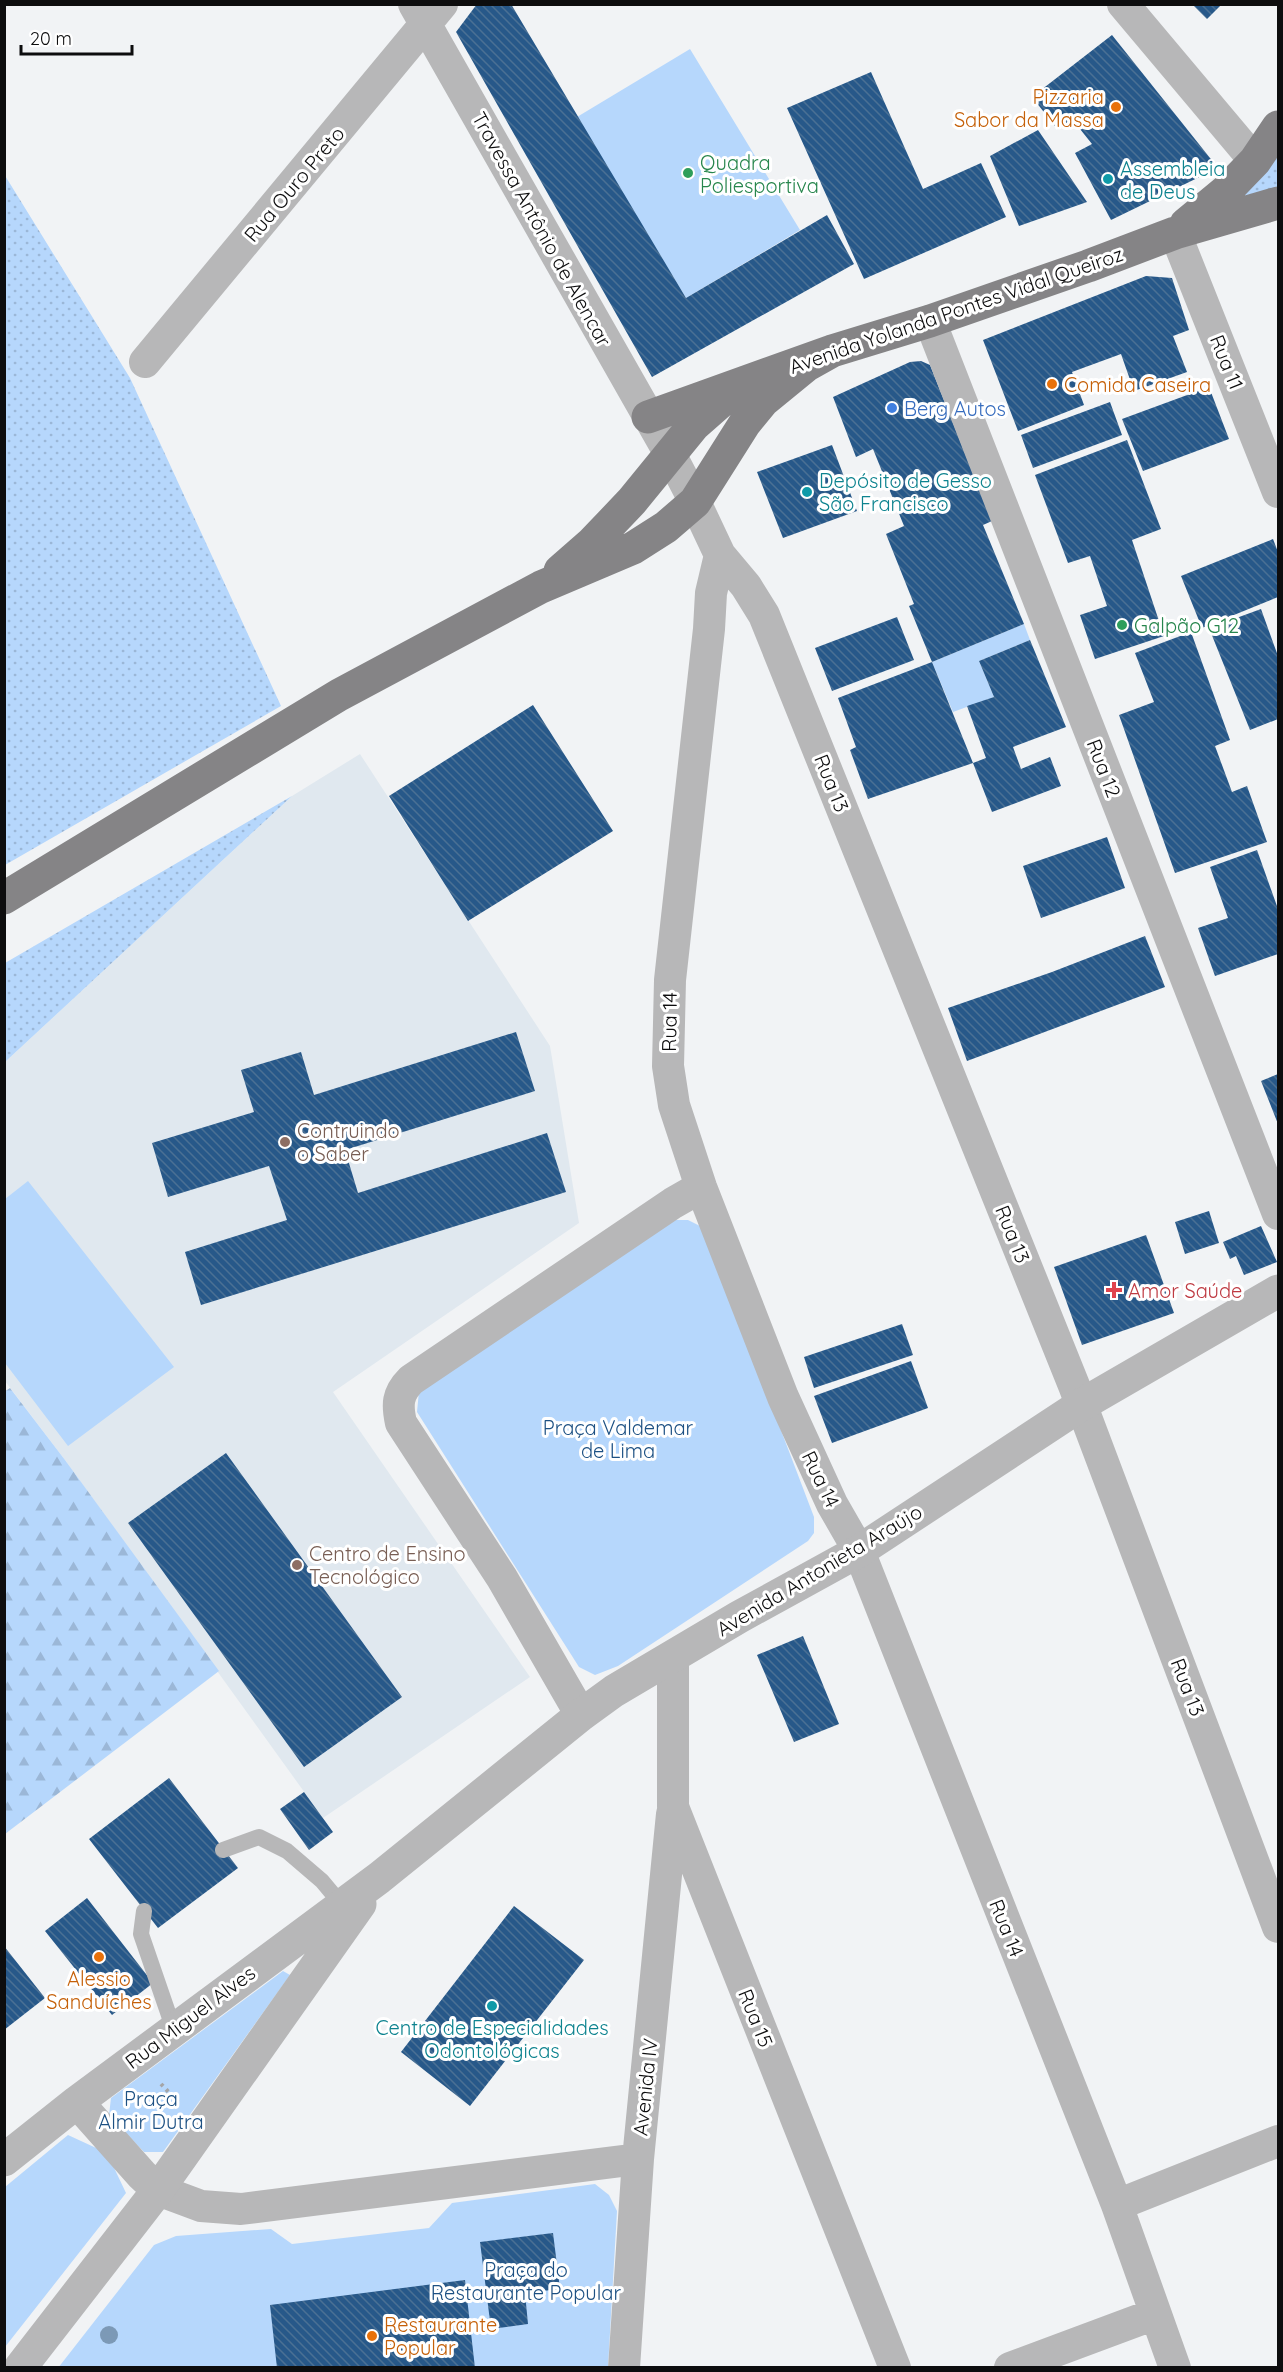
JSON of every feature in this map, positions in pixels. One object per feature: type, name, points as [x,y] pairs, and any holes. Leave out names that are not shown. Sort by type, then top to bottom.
[{"type":"main road","name":"Avenida Yolanda Pontes Vidal Queiroz","points":[[1175,233],[1226,191],[1255,161],[1278,127]]},
{"type":"main road","name":"Avenida Yolanda Pontes Vidal Queiroz","points":[[648,417],[737,387],[832,351],[930,321],[1088,266],[1175,233],[1278,203]]},
{"type":"main road","points":[[4,898],[339,695],[541,587],[633,548],[666,527],[695,502],[745,423],[764,401],[807,365],[832,351]]},
{"type":"main road","points":[[541,587],[608,526],[632,501],[694,425],[737,387]]},
{"type":"street","points":[[1123,4],[1255,161]]},
{"type":"street","name":"Rua Ouro Preto","points":[[145,362],[428,11]]},
{"type":"street","name":"Travessa Antônio de Alencar","points":[[428,11],[695,502]]},
{"type":"street","name":"Rua 11","points":[[1175,233],[1278,492]]},
{"type":"street","name":"Rua 12","points":[[930,321],[1278,1214]]},
{"type":"street","name":"Rua 13","points":[[695,502],[720,555],[746,586],[764,615],[1081,1405],[1278,1927]]},
{"type":"street","name":"Rua 14","points":[[720,555],[711,593],[709,629],[670,980],[667,1030],[668,1066],[675,1105],[702,1187],[783,1397],[832,1504],[859,1551],[1117,2205],[1175,2367]]},
{"type":"street","points":[[581,1715],[502,1578],[401,1423],[397,1404],[402,1389],[411,1380],[673,1203],[702,1187]]},
{"type":"street","name":"Avenida Antonieta Araújo","points":[[379,1878],[614,1691],[739,1617],[859,1551],[1081,1405],[1278,1291]]},
{"type":"street","name":"Rua 15","points":[[673,1658],[673,1807],[895,2367]]},
{"type":"street","name":"Avenida IV","points":[[624,2367],[638,2159],[673,1807]]},
{"type":"street","points":[[20,2367],[158,2190],[250,2057],[379,1878]]},
{"type":"street","name":"Rua Miguel Alves","points":[[4,2160],[77,2102],[379,1878]]},
{"type":"street","points":[[77,2102],[158,2190],[201,2206],[241,2210],[638,2159]]},
{"type":"street","points":[[1117,2205],[1278,2141]]},
{"type":"street","points":[[1010,2367],[1155,2314]]},
{"type":"lane","points":[[224,1850],[259,1837],[287,1851],[322,1881],[342,1905]]},
{"type":"lane","points":[[144,1911],[141,1935],[174,2030]]},
{"type":"path","points":[[155,2078],[183,2107]]},
{"type":"shaded area","name":"Contruindo o Saber","points":[[360,754],[550,1046],[579,1223],[333,1392],[530,1677],[323,1818],[65,1460],[5,1381],[5,1062],[292,796]]},
{"type":"green space","name":"Quadra Poliesportiva","points":[[690,49],[800,230],[686,298],[577,117]]},
{"type":"green space","points":[[1278,137],[1278,199],[1223,210]]},
{"type":"green space","points":[[4,174],[130,378],[281,706],[5,865]]},
{"type":"green space","points":[[1024,624],[1030,640],[979,661],[994,697],[953,712],[932,662]]},
{"type":"green space","points":[[292,796],[5,1062],[5,963]]},
{"type":"green space","points":[[28,1181],[174,1367],[68,1446],[5,1363],[5,1199]]},
{"type":"green space","name":"Praça Valdemar de Lima","points":[[671,1220],[688,1220],[704,1228],[814,1517],[814,1533],[808,1541],[618,1666],[595,1675],[579,1667],[417,1412],[419,1391]]},
{"type":"green space","points":[[10,1388],[219,1671],[5,1834],[4,1392]]},
{"type":"green space","name":"Praça Almir Dutra","points":[[283,1971],[290,1975],[163,2152],[144,2152],[109,2115],[111,2098]]},
{"type":"green space","name":"Praça Almir Dutra","points":[[68,2135],[107,2153],[126,2193],[5,2347],[5,2187]]},
{"type":"green space","name":"Praça do Restaurante Popular","points":[[595,2184],[609,2195],[617,2211],[608,2367],[58,2368],[154,2245],[176,2236],[271,2229],[292,2244],[429,2228],[452,2203]]},
{"type":"building","points":[[477,4],[511,4],[686,298],[827,215],[854,264],[652,377],[456,32]]},
{"type":"building","points":[[1192,4],[1222,4],[1207,19]]},
{"type":"building","points":[[1112,35],[1218,168],[1111,220],[1075,153],[1092,144],[1072,119],[1058,130],[1032,97]]},
{"type":"building","points":[[871,72],[923,189],[981,163],[1006,217],[864,279],[787,108]]},
{"type":"building","points":[[1038,130],[1087,202],[1019,226],[990,156]]},
{"type":"building","points":[[1146,276],[1172,278],[1189,330],[1173,336],[1187,372],[1134,391],[1121,354],[1072,372],[1084,405],[1018,431],[983,340]]},
{"type":"building","points":[[921,361],[930,365],[992,521],[983,525],[1024,624],[932,662],[909,606],[914,604],[886,534],[904,526],[873,449],[856,457],[833,397],[910,362]]},
{"type":"building","points":[[1209,387],[1229,439],[1143,471],[1122,419]]},
{"type":"building","points":[[1110,402],[1122,435],[1033,468],[1021,435]]},
{"type":"building","points":[[1127,440],[1161,529],[1132,540],[1164,636],[1095,659],[1080,615],[1107,606],[1090,556],[1068,563],[1035,475]]},
{"type":"building","name":"Depósito de Gesso São Francisco","points":[[832,445],[857,511],[783,538],[757,472]]},
{"type":"building","points":[[1273,539],[1278,552],[1278,597],[1202,628],[1181,576]]},
{"type":"building","points":[[1261,609],[1278,656],[1278,719],[1250,730],[1209,628]]},
{"type":"building","points":[[897,617],[914,660],[832,691],[815,648]]},
{"type":"building","points":[[1191,632],[1230,740],[1215,746],[1232,792],[1247,786],[1267,842],[1175,873],[1119,715],[1154,702],[1135,653]]},
{"type":"building","points":[[1030,640],[1066,727],[1013,747],[1021,769],[1050,757],[1061,786],[992,812],[973,763],[986,758],[967,706],[994,697],[979,661]]},
{"type":"building","points":[[932,662],[973,763],[868,799],[850,750],[856,747],[838,698]]},
{"type":"building","points":[[533,705],[613,831],[468,921],[389,796]]},
{"type":"building","points":[[1107,837],[1125,888],[1041,918],[1023,866]]},
{"type":"building","points":[[1257,850],[1278,909],[1278,954],[1215,976],[1198,928],[1228,918],[1210,867]]},
{"type":"building","points":[[1145,936],[1165,987],[967,1061],[948,1008],[1052,972]]},
{"type":"building","points":[[516,1032],[535,1091],[345,1150],[358,1193],[547,1133],[566,1192],[201,1305],[185,1252],[287,1220],[269,1166],[168,1197],[152,1143],[254,1112],[241,1070],[301,1052],[314,1095]]},
{"type":"building","points":[[1278,1074],[1278,1124],[1261,1081]]},
{"type":"building","points":[[1209,1211],[1219,1243],[1185,1254],[1175,1222]]},
{"type":"building","points":[[1261,1226],[1277,1262],[1244,1275],[1236,1256],[1230,1259],[1223,1242]]},
{"type":"building","name":"Amor Saúde","points":[[1146,1235],[1174,1313],[1082,1345],[1054,1267]]},
{"type":"building","points":[[902,1324],[913,1355],[814,1388],[804,1357]]},
{"type":"building","points":[[911,1361],[928,1408],[832,1443],[814,1396]]},
{"type":"building","points":[[226,1453],[402,1697],[304,1767],[128,1523]]},
{"type":"building","points":[[803,1636],[839,1724],[794,1742],[757,1655]]},
{"type":"building","points":[[169,1778],[238,1868],[158,1928],[89,1839]]},
{"type":"building","points":[[304,1792],[333,1832],[309,1850],[280,1809]]},
{"type":"building","name":"Alessio Sanduíches","points":[[87,1898],[153,1983],[112,2015],[45,1931]]},
{"type":"building","name":"Centro de Especialidades Odontológicas","points":[[514,1906],[584,1960],[470,2106],[401,2052]]},
{"type":"building","points":[[4,1946],[45,1998],[4,2030]]},
{"type":"building","points":[[553,2233],[560,2289],[525,2293],[528,2324],[491,2329],[480,2242]]},
{"type":"building","name":"Restaurante Popular","points":[[465,2280],[475,2368],[277,2368],[270,2305]]},
{"type":"place","name":"Pizzaria Sabor da Massa","points":[[1116,107]]},
{"type":"place","name":"Quadra Poliesportiva","points":[[688,173]]},
{"type":"place","name":"Assembleia de Deus","points":[[1108,179]]},
{"type":"place","name":"Comida Caseira","points":[[1052,384]]},
{"type":"place","name":"Berg Autos","points":[[892,408]]},
{"type":"place","name":"Depósito de Gesso São Francisco","points":[[807,492]]},
{"type":"place","name":"Galpão G12","points":[[1122,625]]},
{"type":"place","name":"Contruindo o Saber","points":[[285,1142]]},
{"type":"place","name":"Amor Saúde","points":[[1114,1290]]},
{"type":"place","name":"Centro de Ensino Tecnológico","points":[[297,1565]]},
{"type":"place","name":"Alessio Sanduíches","points":[[99,1957]]},
{"type":"place","name":"Centro de Especialidades Odontológicas","points":[[492,2006]]},
{"type":"place","name":"Restaurante Popular","points":[[372,2336]]}]
